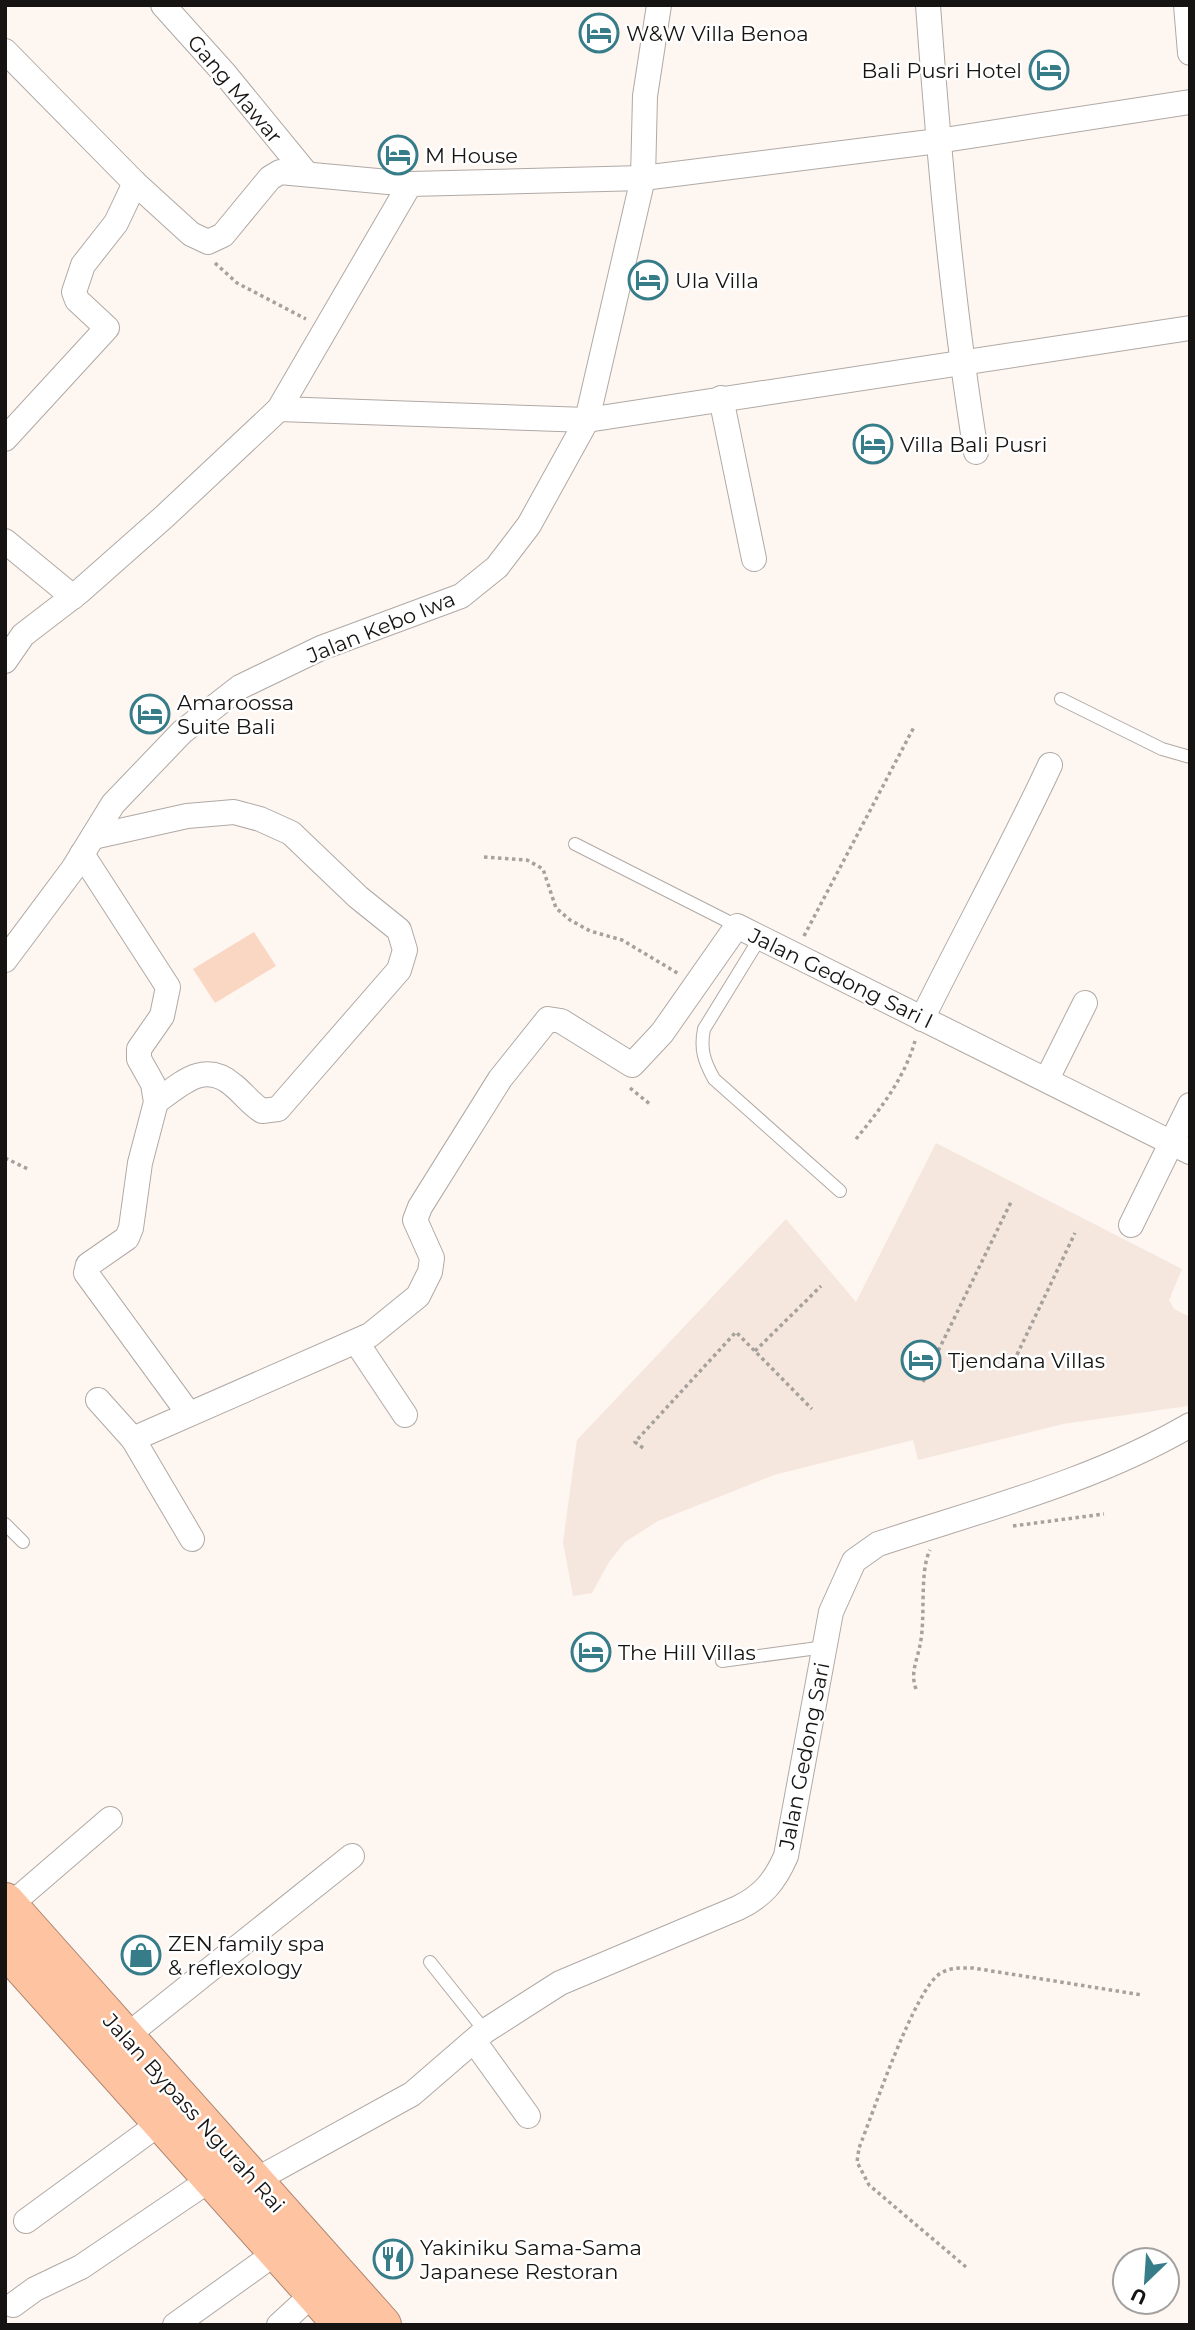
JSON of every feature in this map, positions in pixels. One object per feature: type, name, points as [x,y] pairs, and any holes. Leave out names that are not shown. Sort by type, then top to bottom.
[{"type":"highway","name":"Jalan Bypass Ngurah Rai","points":[[7,1904],[114,2046],[160,2123],[343,2325]]},
{"type":"highway","name":"Jalan Bypass Ngurah Rai","points":[[5,1947],[114,2046],[254,2181],[382,2325]]},
{"type":"street","name":"Gang Mawar","points":[[163,5],[225,74],[306,173]]},
{"type":"street","name":"Jalan Kebo Iwa","points":[[5,960],[88,845],[113,804],[182,732],[240,687],[321,649],[461,596],[497,567],[528,525],[587,420],[643,178],[645,96],[659,5]]},
{"type":"street","points":[[928,5],[938,141],[961,362],[976,452]]},
{"type":"street","points":[[1186,5],[1190,52]]},
{"type":"street","points":[[5,51],[135,183],[191,234],[208,242],[223,234],[270,178],[280,173],[306,173],[410,184],[643,178],[938,141],[1190,102]]},
{"type":"street","points":[[5,439],[107,328],[77,300],[74,292],[83,265],[116,223],[135,183]]},
{"type":"street","points":[[5,662],[23,635],[72,597],[166,516],[278,409],[323,328],[410,184]]},
{"type":"street","points":[[278,409],[587,420],[1190,328]]},
{"type":"street","points":[[721,398],[754,559]]},
{"type":"street","points":[[5,541],[72,597]]},
{"type":"street","points":[[922,1019],[972,918],[1008,855],[1050,765]]},
{"type":"street","points":[[156,1102],[195,1074],[210,1072],[231,1083],[262,1111],[278,1109],[399,970],[405,950],[400,930],[358,897],[291,833],[260,818],[234,812],[187,816],[88,845],[168,987],[162,1016],[139,1049],[139,1059],[153,1084],[156,1102],[140,1163],[131,1228],[127,1238],[88,1265],[86,1273],[189,1414]]},
{"type":"street","name":"Jalan Gedong Sari I","points":[[133,1439],[357,1342],[418,1296],[430,1272],[432,1258],[415,1220],[420,1207],[500,1079],[548,1019],[561,1021],[625,1064],[632,1065],[662,1032],[737,926],[1180,1148]]},
{"type":"street","points":[[1046,1079],[1085,1003]]},
{"type":"street","points":[[1131,1225],[1180,1148],[1190,1105]]},
{"type":"street","points":[[357,1342],[405,1415]]},
{"type":"street","points":[[98,1400],[133,1439],[192,1539]]},
{"type":"street","name":"Jalan Gedong Sari","points":[[254,2181],[412,2094],[480,2036],[560,1983],[738,1908],[754,1900],[769,1887],[786,1856],[831,1612],[847,1571],[861,1554],[878,1544],[1094,1473],[1190,1425]]},
{"type":"street","points":[[7,1904],[110,1819]]},
{"type":"street","points":[[114,2046],[352,1856]]},
{"type":"street","points":[[480,2036],[527,2116]]},
{"type":"street","points":[[26,2221],[160,2123]]},
{"type":"street","points":[[13,2305],[35,2288],[80,2267],[211,2179]]},
{"type":"street","points":[[175,2325],[277,2252]]},
{"type":"street","points":[[279,2325],[314,2293]]},
{"type":"lane","points":[[1061,699],[1162,749],[1190,757]]},
{"type":"lane","points":[[575,844],[737,926]]},
{"type":"lane","points":[[760,937],[704,1029],[701,1046],[706,1064],[714,1079],[840,1191]]},
{"type":"lane","points":[[5,1524],[23,1542]]},
{"type":"lane","points":[[722,1661],[825,1647]]},
{"type":"lane","points":[[430,1962],[480,2036]]},
{"type":"path","points":[[208,242],[211,258],[237,283],[323,328]]},
{"type":"path","points":[[793,956],[914,727]]},
{"type":"path","points":[[484,856],[527,860],[543,869],[556,908],[570,920],[590,931],[622,940],[695,985]]},
{"type":"path","points":[[856,1139],[887,1101],[910,1060],[922,1019]]},
{"type":"path","points":[[5,1158],[30,1170]]},
{"type":"path","points":[[923,1382],[1011,1202]]},
{"type":"path","points":[[1014,1361],[1075,1233]]},
{"type":"path","points":[[755,1351],[821,1286]]},
{"type":"path","points":[[643,1448],[635,1442],[736,1332],[812,1409]]},
{"type":"path","points":[[1003,1528],[1104,1514]]},
{"type":"path","points":[[916,1689],[913,1670],[920,1645],[926,1602],[926,1564],[933,1546]]},
{"type":"path","points":[[966,2267],[869,2185],[857,2162],[859,2148],[902,2039],[929,1985],[939,1973],[954,1968],[973,1968],[1142,1995]]},
{"type":"shaded area","points":[[254,932],[276,966],[215,1003],[193,969]]},
{"type":"shaded area","name":"Tjendana Villas","points":[[936,1143],[1182,1269],[1169,1300],[1174,1309],[1190,1317],[1188,1406],[1063,1424],[918,1460],[913,1440],[774,1475],[658,1521],[625,1542],[609,1562],[592,1593],[573,1596],[563,1542],[577,1440],[786,1219],[856,1302]]},
{"type":"place","name":"W&W Villa Benoa","points":[[599,33]]},
{"type":"place","name":"Bali Pusri Hotel","points":[[1049,70]]},
{"type":"place","name":"M House","points":[[398,155]]},
{"type":"place","name":"Ula Villa","points":[[648,280]]},
{"type":"place","name":"Villa Bali Pusri","points":[[873,444]]},
{"type":"place","name":"Amaroossa Suite Bali","points":[[150,714]]},
{"type":"place","name":"Tjendana Villas","points":[[921,1360]]},
{"type":"place","name":"The Hill Villas","points":[[591,1652]]},
{"type":"place","name":"ZEN family spa & reflexology","points":[[141,1955]]},
{"type":"place","name":"Yakiniku Sama-Sama Japanese Restoran","points":[[393,2259]]}]
